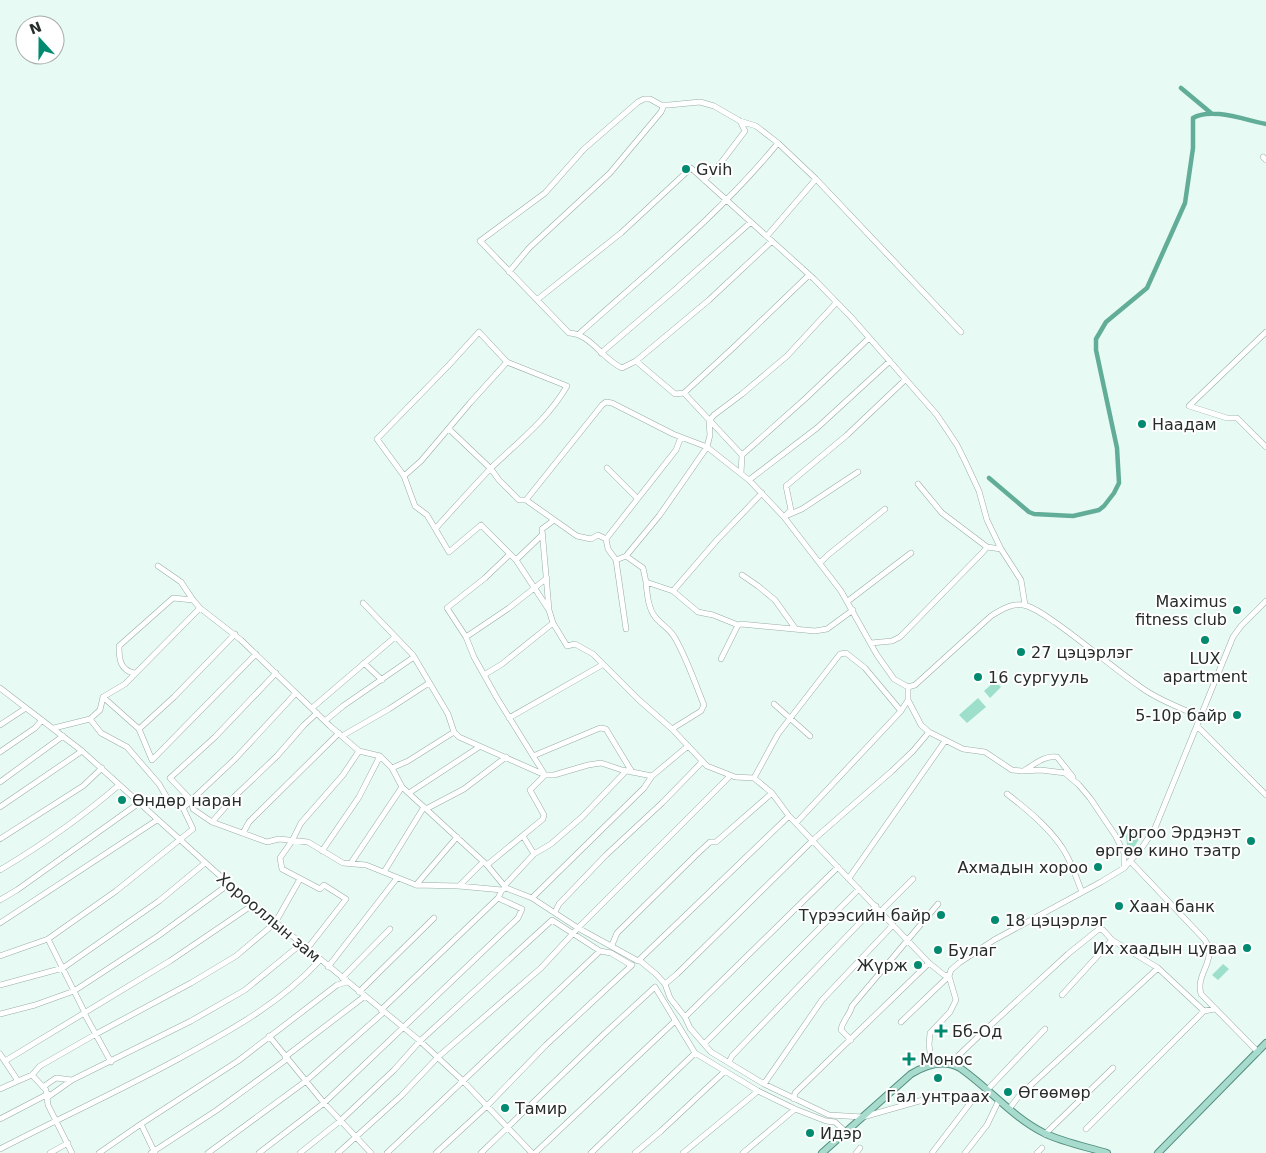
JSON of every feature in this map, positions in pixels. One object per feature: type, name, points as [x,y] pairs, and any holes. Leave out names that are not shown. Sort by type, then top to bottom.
[{"type":"main road","points":[[1158,1153],[1266,1043]]},
{"type":"main road","points":[[822,1153],[911,1074],[932,1064],[956,1066],[1031,1126],[1045,1134],[1107,1153]]},
{"type":"street","points":[[772,241],[709,300],[636,361],[622,368],[614,365],[580,333],[569,332],[480,241],[545,193],[597,136],[638,102],[650,99],[664,105],[700,102],[714,106],[740,121],[756,126],[778,143],[816,179],[961,332]]},
{"type":"street","points":[[509,272],[529,248],[610,173],[661,112],[664,105]]},
{"type":"street","points":[[704,180],[720,164],[745,131],[740,121]]},
{"type":"street","points":[[580,333],[684,240],[756,169],[778,143]]},
{"type":"street","points":[[538,299],[621,233],[691,168],[809,275],[869,338],[937,415],[957,445],[979,492],[987,520],[1001,549],[1021,580],[1025,605]]},
{"type":"street","points":[[767,236],[816,179]]},
{"type":"street","points":[[601,352],[751,222]]},
{"type":"street","points":[[636,361],[675,394],[684,393],[809,275]]},
{"type":"street","points":[[616,560],[626,556],[659,516],[707,447],[710,435],[710,421],[714,415],[787,356],[836,303]]},
{"type":"street","points":[[436,528],[491,468],[523,439],[549,411],[567,386],[508,362],[479,332],[377,439],[404,476],[415,506],[427,515],[449,552],[481,525],[516,560],[549,610]]},
{"type":"street","points":[[1266,332],[1189,406],[1227,418],[1237,418],[1266,447]]},
{"type":"street","points":[[741,473],[742,455],[869,338]]},
{"type":"street","points":[[404,476],[421,462],[470,402],[508,362]]},
{"type":"street","points":[[749,480],[817,428],[890,362]]},
{"type":"street","points":[[784,517],[791,510],[786,486],[847,435],[905,380]]},
{"type":"street","points":[[684,393],[742,455]]},
{"type":"street","points":[[526,500],[602,405],[606,402],[612,403],[681,437],[707,447],[749,480],[784,517],[820,563],[848,601],[877,655],[894,679],[900,684],[908,687],[915,685],[991,616],[1004,608],[1025,605],[1041,613],[1070,633],[1144,689],[1182,710],[1200,717]]},
{"type":"street","points":[[449,429],[491,468],[499,480],[519,500],[526,500],[577,536],[591,539],[598,535],[606,539]]},
{"type":"street","points":[[626,629],[616,560],[608,549],[606,539],[676,450],[681,437]]},
{"type":"street","points":[[608,468],[637,498]]},
{"type":"street","points":[[784,517],[802,509],[858,472]]},
{"type":"street","points":[[918,484],[942,513],[986,547],[1001,549]]},
{"type":"street","points":[[673,591],[717,540],[762,493]]},
{"type":"street","points":[[820,563],[828,554],[885,509]]},
{"type":"street","points":[[554,520],[542,530],[549,610],[553,623],[567,646],[575,644],[593,654],[602,665],[672,729],[707,766],[730,776],[754,778],[772,793],[789,816],[880,912],[930,963],[944,975],[948,976],[956,1000],[950,1012],[930,1033],[929,1045],[932,1064]]},
{"type":"street","points":[[516,560],[542,535]]},
{"type":"street","points":[[871,643],[900,637],[986,547]]},
{"type":"street","points":[[848,601],[911,553]]},
{"type":"street","points":[[510,554],[485,578],[447,608],[466,637],[484,675],[509,718],[545,775]]},
{"type":"street","points":[[626,556],[643,568],[652,612],[657,620],[667,627],[675,637],[704,705],[701,711],[672,729]]},
{"type":"street","points":[[158,566],[181,582],[200,608],[235,634],[317,714],[359,751],[380,756],[392,768],[402,787],[485,863],[504,887]]},
{"type":"street","points":[[742,575],[775,600],[795,628]]},
{"type":"street","points":[[466,637],[509,608],[546,578]]},
{"type":"street","points":[[646,582],[673,591],[698,612],[720,617],[738,626]]},
{"type":"street","points":[[134,674],[127,672],[119,662],[119,646],[173,598],[193,600]]},
{"type":"street","points":[[901,1022],[959,963],[994,940],[1124,868],[1143,846],[1155,828],[1233,637],[1241,626],[1266,601]]},
{"type":"street","points":[[362,604],[414,657],[448,714],[454,732],[459,736],[479,747],[545,775],[554,775],[602,763],[652,776]]},
{"type":"street","points":[[102,697],[125,684],[200,608]]},
{"type":"street","points":[[721,659],[738,626],[741,624],[815,631],[827,629],[853,610]]},
{"type":"street","points":[[484,675],[502,664],[553,623]]},
{"type":"street","points":[[139,728],[174,697],[235,634]]},
{"type":"street","points":[[312,708],[395,637]]},
{"type":"street","points":[[754,778],[775,740],[790,718],[840,654],[846,653],[863,665],[901,711]]},
{"type":"street","points":[[102,697],[139,728],[152,760],[256,654]]},
{"type":"street","points":[[325,721],[343,706],[414,657]]},
{"type":"street","points":[[364,663],[382,680]]},
{"type":"street","points":[[509,718],[602,665]]},
{"type":"street","points":[[276,673],[215,737],[170,778],[191,800],[193,808],[212,822],[267,842],[280,839],[308,842],[343,862],[366,865],[416,885],[504,887],[532,898],[578,928],[638,960],[665,984],[670,998],[685,1017],[690,1028],[711,1052],[764,1084],[794,1099],[829,1115],[863,1117],[944,1094],[971,1102],[932,1153]]},
{"type":"street","points":[[243,833],[250,822],[341,735],[389,709],[429,683]]},
{"type":"street","points":[[908,687],[908,700],[921,725],[929,732],[963,749],[985,752],[1012,770],[1041,770],[1065,773],[1079,785]]},
{"type":"street","name":"Хорооллын зам","points":[[1,691],[54,728],[82,751],[229,884],[420,1041],[463,1081],[534,1153]]},
{"type":"street","points":[[183,808],[235,759],[296,693]]},
{"type":"street","points":[[54,728],[90,719],[100,710],[102,697]]},
{"type":"street","points":[[796,823],[901,711],[908,700]]},
{"type":"street","points":[[774,704],[810,736]]},
{"type":"street","points":[[0,725],[26,708]]},
{"type":"street","points":[[212,822],[234,797],[277,756],[304,725],[317,714]]},
{"type":"street","points":[[0,956],[48,939],[116,891],[193,829],[189,817],[183,808],[169,801],[159,784],[127,747],[101,733],[90,719]]},
{"type":"street","points":[[0,752],[35,728],[42,720]]},
{"type":"street","points":[[1197,726],[1266,795]]},
{"type":"street","points":[[533,756],[600,728],[606,729],[629,771]]},
{"type":"street","points":[[392,768],[408,761],[454,732]]},
{"type":"street","points":[[665,984],[813,840],[913,751],[929,732]]},
{"type":"street","points":[[0,782],[63,736]]},
{"type":"street","points":[[849,878],[945,741]]},
{"type":"street","points":[[532,898],[644,788],[652,776],[688,746]]},
{"type":"street","points":[[409,793],[479,747]]},
{"type":"street","points":[[0,807],[82,751]]},
{"type":"street","points":[[307,949],[346,899],[324,885],[320,889],[282,869],[280,858],[292,841],[301,823],[343,775],[359,751]]},
{"type":"street","points":[[322,851],[358,797],[380,756]]},
{"type":"street","points":[[384,872],[425,808],[464,789],[506,757]]},
{"type":"street","points":[[1022,771],[1047,757],[1057,757],[1090,798],[1115,836],[1124,853],[1124,868]]},
{"type":"street","points":[[555,912],[559,904],[606,855],[662,803],[702,762]]},
{"type":"street","points":[[0,839],[83,786],[102,768]]},
{"type":"street","points":[[208,1153],[306,1081],[383,1011],[498,898],[504,887],[534,854],[551,844],[582,817],[629,771]]},
{"type":"street","points":[[459,886],[485,863],[543,819],[544,815],[530,790],[545,775]]},
{"type":"street","points":[[338,1153],[402,1096],[438,1057],[541,968],[572,934],[730,776]]},
{"type":"street","points":[[0,870],[90,810],[119,785]]},
{"type":"street","points":[[351,863],[402,787]]},
{"type":"street","points":[[612,945],[617,933],[696,855],[710,842],[716,842],[772,793]]},
{"type":"street","points":[[1007,794],[1031,812],[1061,845],[1082,892]]},
{"type":"street","points":[[0,900],[17,890],[139,803]]},
{"type":"street","points":[[436,1153],[487,1106],[546,1045],[789,816]]},
{"type":"street","points":[[0,923],[157,820]]},
{"type":"street","points":[[523,836],[534,854]]},
{"type":"street","points":[[416,885],[457,837]]},
{"type":"street","points":[[1130,861],[1209,946],[1211,954],[1199,988],[1204,998],[1258,1052]]},
{"type":"street","points":[[0,985],[63,968],[159,901],[206,863]]},
{"type":"street","points":[[685,1017],[838,867]]},
{"type":"street","points":[[328,967],[382,899],[396,878]]},
{"type":"street","points":[[0,1089],[32,1075],[40,1066],[191,983],[236,956],[275,923],[300,879]]},
{"type":"street","points":[[880,912],[913,879]]},
{"type":"street","points":[[0,1014],[35,1005],[74,991],[158,936],[229,884]]},
{"type":"street","points":[[704,1043],[859,889]]},
{"type":"street","points":[[259,1153],[324,1103],[518,918],[522,909],[498,898]]},
{"type":"street","points":[[18,1081],[2,1057],[85,1013],[170,961],[254,904]]},
{"type":"street","points":[[850,1040],[841,1030],[852,1006],[938,904]]},
{"type":"street","points":[[729,1062],[732,1056],[876,906]]},
{"type":"street","points":[[359,992],[434,918]]},
{"type":"street","points":[[300,1153],[340,1121],[394,1070],[420,1041],[552,920],[600,951],[611,953],[631,965]]},
{"type":"street","points":[[764,1084],[822,1000],[893,925]]},
{"type":"street","points":[[99,1153],[238,1061],[345,980],[390,929]]},
{"type":"street","points":[[956,1066],[959,1055],[976,1038],[1099,929],[1103,930],[1112,940],[1158,968],[1204,1011]]},
{"type":"street","points":[[48,939],[111,1062]]},
{"type":"street","points":[[1062,995],[1112,940]]},
{"type":"street","points":[[0,1119],[48,1096],[72,1080],[191,1021],[245,990],[301,944]]},
{"type":"street","points":[[387,1153],[600,951]]},
{"type":"street","points":[[0,1149],[55,1120],[122,1089],[223,1035],[254,1016],[286,992],[320,960]]},
{"type":"street","points":[[794,1099],[795,1093],[930,963]]},
{"type":"street","points":[[1009,1109],[1019,1096],[1158,968]]},
{"type":"street","points":[[481,1153],[655,987],[695,1053],[758,1091],[796,1109],[826,1121],[835,1122],[846,1132]]},
{"type":"street","points":[[141,1124],[153,1152],[217,1110],[365,996]]},
{"type":"street","points":[[1086,1129],[1204,1011],[1215,1009]]},
{"type":"street","points":[[534,1153],[675,1021]]},
{"type":"street","points":[[988,1090],[1045,1029]]},
{"type":"street","points":[[270,1036],[324,1103],[371,1153]]},
{"type":"street","points":[[591,1153],[695,1053]]},
{"type":"street","points":[[717,1067],[723,1058]]},
{"type":"street","points":[[1045,1134],[1113,1068]]},
{"type":"street","points":[[635,1153],[662,1131],[724,1072]]},
{"type":"street","points":[[32,1075],[48,1096],[48,1105],[72,1153]]},
{"type":"street","points":[[43,1087],[56,1078],[72,1080]]},
{"type":"street","points":[[683,1153],[758,1091]]},
{"type":"street","points":[[965,1153],[987,1125],[999,1100]]},
{"type":"street","points":[[743,1153],[796,1109]]},
{"type":"street","points":[[50,1153],[68,1144]]},
{"type":"street","points":[[856,1153],[860,1148]]},
{"type":"street","points":[[1037,1153],[1042,1148]]},
{"type":"green space","points":[[995,681],[1001,687],[990,698],[984,691]]},
{"type":"green space","points":[[978,698],[986,707],[967,723],[959,715]]},
{"type":"green space","points":[[1127,833],[1143,833],[1131,852],[1128,853],[1126,836]]},
{"type":"green space","points":[[1223,964],[1229,969],[1218,980],[1212,975]]},
{"type":"waterway","points":[[1181,88],[1211,113]]},
{"type":"waterway","points":[[989,478],[1029,512],[1034,514],[1073,516],[1099,510],[1104,506],[1119,483],[1117,448],[1096,350],[1096,339],[1106,322],[1147,288],[1185,203],[1193,148],[1193,118],[1200,115],[1218,114],[1266,124]]},
{"type":"place","name":"Gvih","points":[[686,169]]},
{"type":"place","name":"Наадам","points":[[1142,424]]},
{"type":"place","name":"Maximus fitness club","points":[[1237,610]]},
{"type":"place","name":"LUX apartment","points":[[1205,640]]},
{"type":"place","name":"27 цэцэрлэг","points":[[1021,652]]},
{"type":"place","name":"16 сургууль","points":[[978,677]]},
{"type":"place","name":"5-10р байр","points":[[1237,715]]},
{"type":"place","name":"Өндөр наран","points":[[122,800]]},
{"type":"place","name":"Ургоо Эрдэнэт өргөө кино тэатр","points":[[1251,841]]},
{"type":"place","name":"Ахмадын хороо","points":[[1098,867]]},
{"type":"place","name":"Хаан банк","points":[[1119,906]]},
{"type":"place","name":"Түрээсийн байр","points":[[941,915]]},
{"type":"place","name":"18 цэцэрлэг","points":[[995,920]]},
{"type":"place","name":"Их хаадын цуваа","points":[[1247,948]]},
{"type":"place","name":"Булаг","points":[[938,950]]},
{"type":"place","name":"Жүрж","points":[[918,965]]},
{"type":"place","name":"Бб-Од","points":[[941,1031]]},
{"type":"place","name":"Монос","points":[[909,1059]]},
{"type":"place","name":"Гал унтраах","points":[[938,1078]]},
{"type":"place","name":"Өгөөмөр","points":[[1008,1092]]},
{"type":"place","name":"Тамир","points":[[505,1108]]},
{"type":"place","name":"Идэр","points":[[810,1133]]}]
